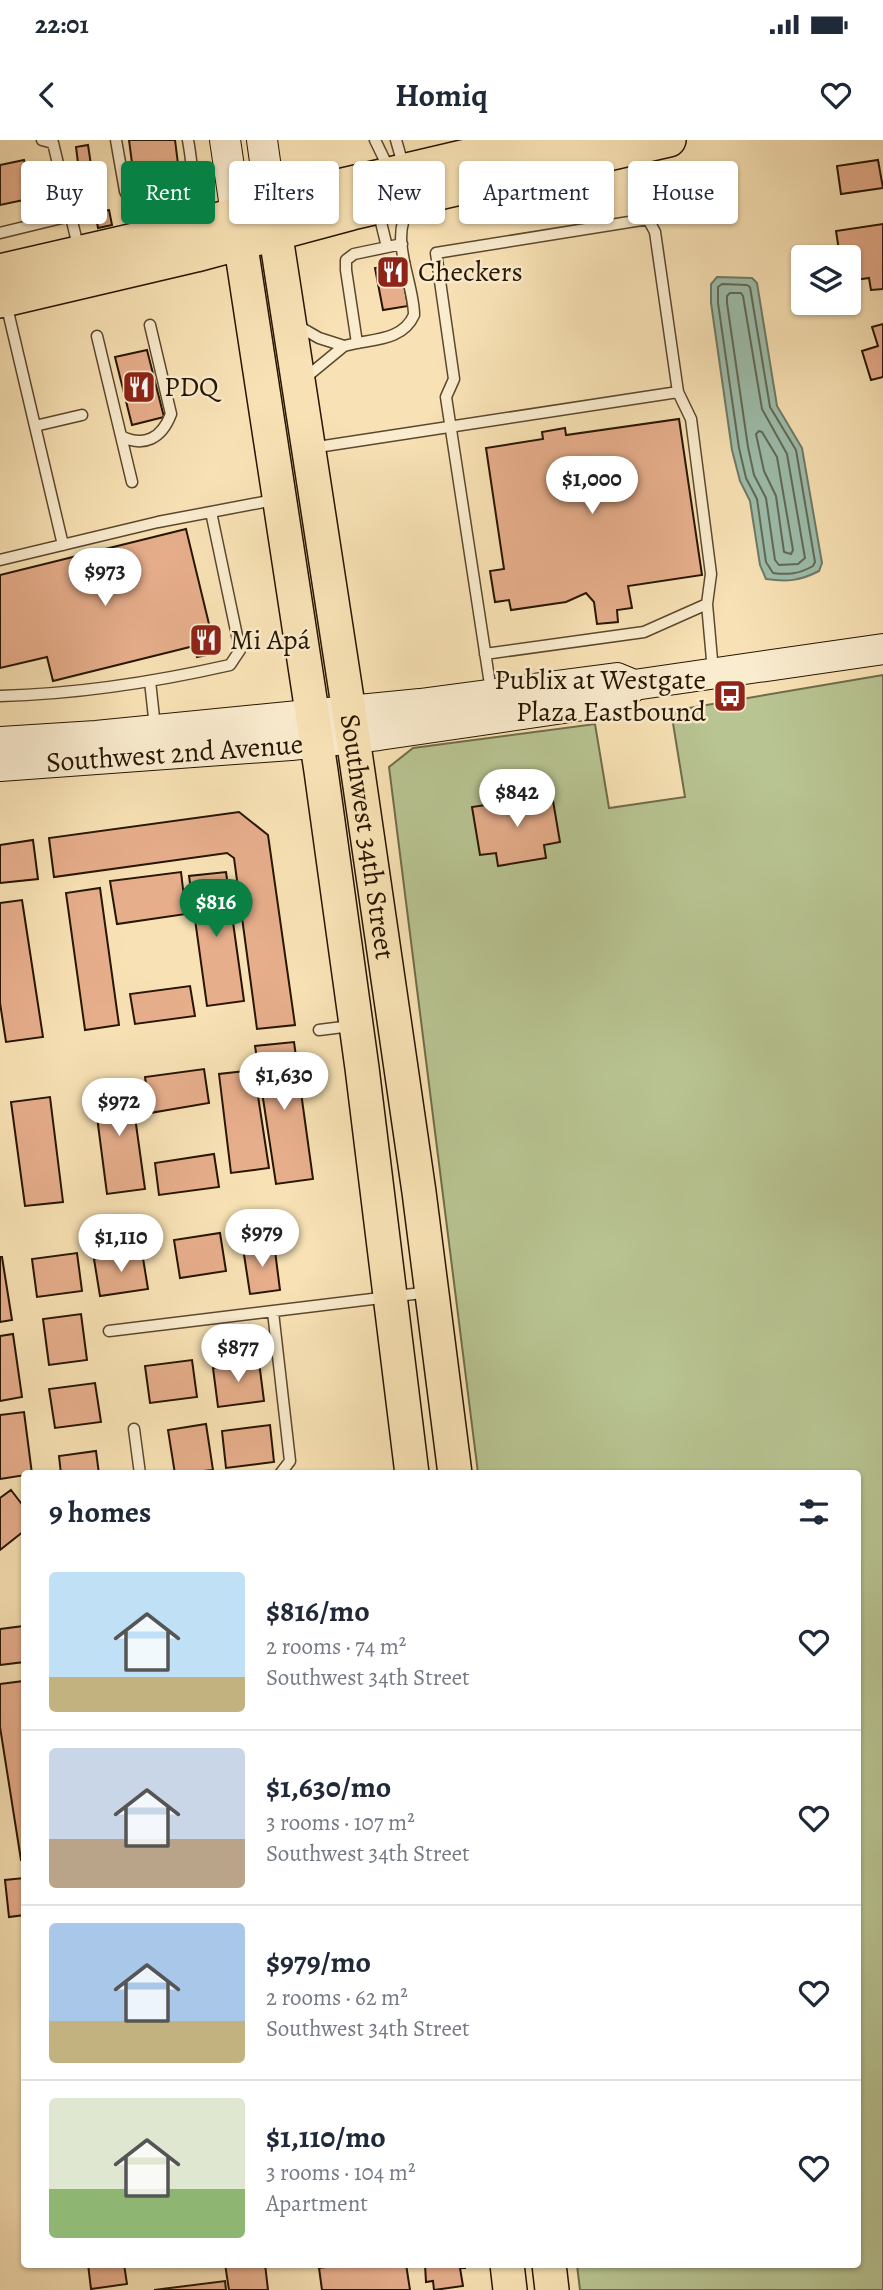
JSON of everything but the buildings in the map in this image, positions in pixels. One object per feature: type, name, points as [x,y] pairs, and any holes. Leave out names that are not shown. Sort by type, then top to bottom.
[{"type":"highway","points":[[531,156],[599,145],[604,140]]},
{"type":"main road","points":[[225,140],[238,229]]},
{"type":"main road","points":[[262,140],[265,161]]},
{"type":"main road","points":[[445,173],[531,156],[648,142]]},
{"type":"main road","points":[[445,162],[465,153],[531,156]]},
{"type":"main road","points":[[2,291],[254,224]]},
{"type":"main road","name":"Southwest 34th Street","points":[[275,224],[433,1292],[455,1470]]},
{"type":"main road","points":[[2,291],[138,226],[238,229]]},
{"type":"main road","name":"Southwest 34th Street","points":[[238,229],[315,728],[356,1025],[412,1470]]},
{"type":"main road","name":"Southwest 2nd Avenue","points":[[351,724],[492,694],[617,678],[634,685],[883,649]]},
{"type":"main road","name":"Southwest 2nd Avenue","points":[[0,766],[351,724],[618,700],[634,685]]},
{"type":"main road","name":"Southwest 2nd Avenue","points":[[0,742],[155,730],[315,728]]},
{"type":"main road","points":[[508,2268],[510,2290]]},
{"type":"main road","points":[[549,2268],[552,2290]]},
{"type":"lane","points":[[116,140],[125,191],[138,226],[184,199],[189,189],[192,164],[188,140]]},
{"type":"lane","points":[[375,140],[389,161]]},
{"type":"lane","points":[[396,140],[401,161]]},
{"type":"lane","points":[[52,141],[57,161]]},
{"type":"lane","points":[[648,142],[648,161]]},
{"type":"lane","points":[[492,694],[446,397],[454,379],[436,253],[628,222]]},
{"type":"lane","points":[[0,233],[37,224]]},
{"type":"lane","points":[[72,224],[79,253]]},
{"type":"lane","points":[[381,224],[387,247]]},
{"type":"lane","points":[[300,394],[310,374],[344,346],[386,338],[409,325],[414,315],[402,244],[403,224]]},
{"type":"lane","points":[[651,224],[655,232],[678,392],[691,419],[712,574],[706,604],[714,675]]},
{"type":"lane","points":[[357,343],[345,270],[346,260],[354,254],[402,244]]},
{"type":"lane","points":[[2,291],[63,545]]},
{"type":"lane","points":[[289,320],[303,330],[344,346]]},
{"type":"lane","points":[[121,436],[133,443],[145,442],[166,428],[171,414],[150,325]]},
{"type":"lane","points":[[97,336],[132,482]]},
{"type":"lane","points":[[308,449],[678,392]]},
{"type":"lane","points":[[35,426],[82,415]]},
{"type":"lane","points":[[0,560],[211,512],[279,500]]},
{"type":"lane","points":[[0,696],[43,695],[150,681],[230,665],[240,650],[211,512]]},
{"type":"lane","points":[[485,654],[644,632],[706,604]]},
{"type":"lane","points":[[150,681],[155,730]]},
{"type":"lane","points":[[319,1030],[356,1025]]},
{"type":"lane","points":[[109,1332],[433,1292]]},
{"type":"lane","points":[[273,1312],[290,1461],[283,1470]]},
{"type":"lane","points":[[134,1429],[139,1470]]},
{"type":"green space","points":[[883,675],[883,2290],[580,2290],[577,2268],[861,2268],[861,1470],[478,1470],[389,767],[413,748],[595,724],[609,808],[685,797],[671,711]]},
{"type":"water","points":[[717,277],[752,278],[757,283],[777,406],[802,448],[822,563],[819,571],[799,579],[766,579],[760,565],[750,501],[740,481],[732,450],[711,303],[711,284]]},
{"type":"place","name":"Checkers","points":[[393,272]]},
{"type":"place","name":"PDQ","points":[[139,387]]},
{"type":"place","name":"Mi Apá","points":[[206,640]]},
{"type":"place","name":"Publix at Westgate Plaza Eastbound","points":[[730,696]]}]
